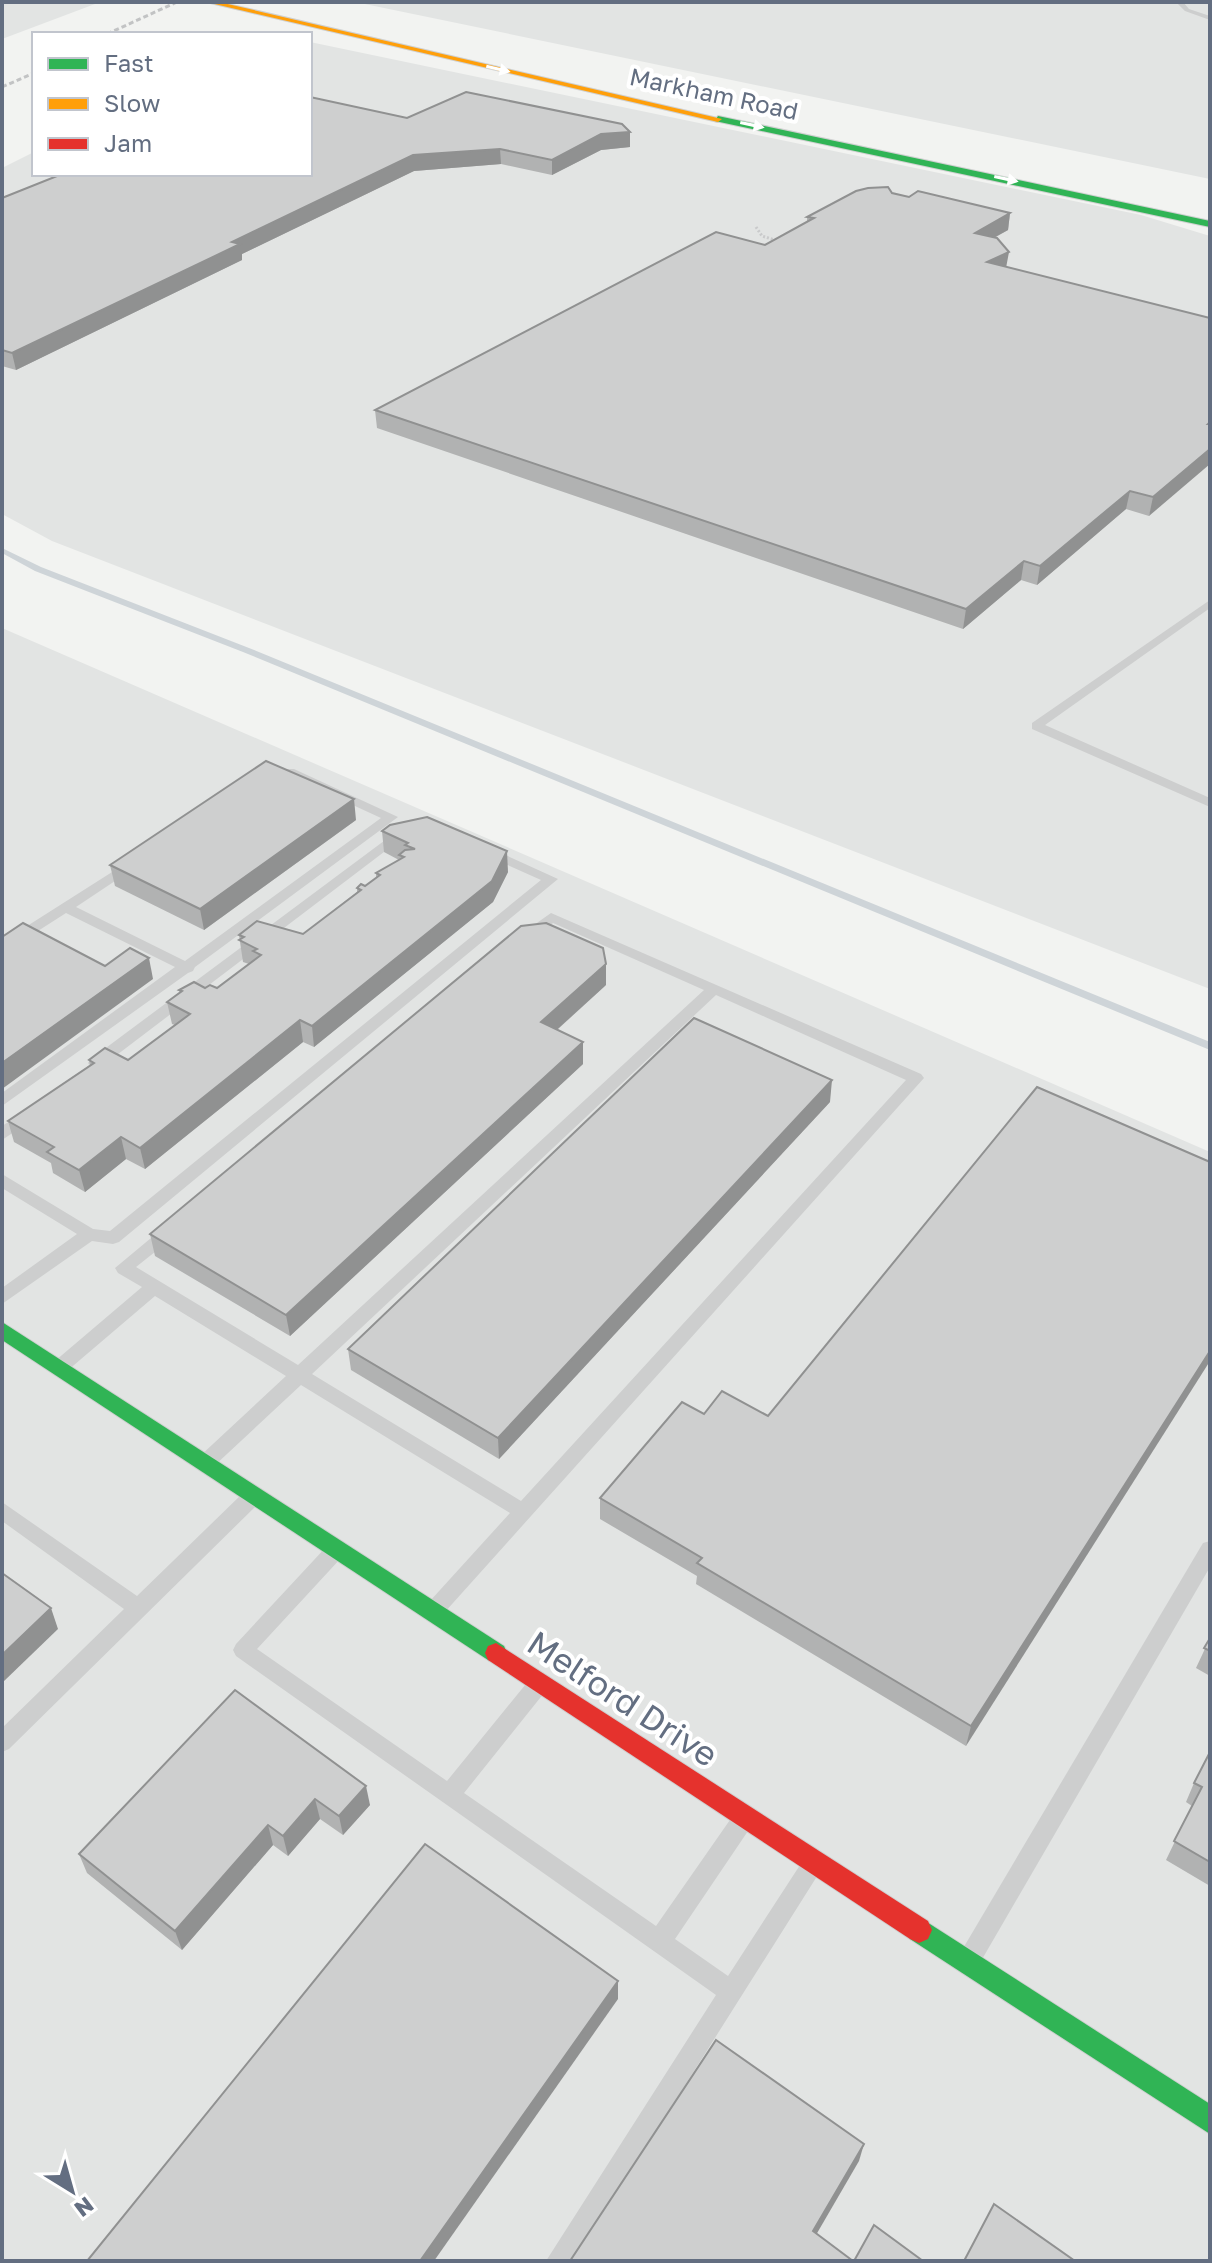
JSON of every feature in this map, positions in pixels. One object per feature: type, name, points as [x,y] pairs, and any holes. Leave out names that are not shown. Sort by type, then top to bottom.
[{"type":"main road","name":"Markham Road","points":[[210,2],[593,92],[1210,224]]},
{"type":"main road","name":"Markham Road","points":[[265,2],[652,84]]},
{"type":"main road","name":"Melford Drive","points":[[2,1330],[1210,2120]]},
{"type":"lane","points":[[1179,2],[1187,10],[1210,18]]},
{"type":"lane","points":[[1210,603],[1036,726],[1210,803]]},
{"type":"lane","points":[[2,1101],[391,817],[294,773],[273,772],[260,781]]},
{"type":"lane","points":[[78,1077],[418,820]]},
{"type":"lane","points":[[2,1180],[89,1234],[113,1238],[551,879],[471,843]]},
{"type":"lane","points":[[2,949],[143,857]]},
{"type":"lane","points":[[65,907],[188,968]]},
{"type":"lane","points":[[433,1612],[916,1078],[551,917],[514,947]]},
{"type":"lane","points":[[205,1463],[714,989]]},
{"type":"lane","points":[[2,1134],[40,1105]]},
{"type":"lane","points":[[185,1218],[124,1268],[524,1512]]},
{"type":"lane","points":[[2,1297],[89,1234]]},
{"type":"lane","points":[[59,1367],[154,1287]]},
{"type":"lane","points":[[2,1742],[254,1495]]},
{"type":"lane","points":[[2,1510],[138,1608]]},
{"type":"lane","points":[[337,1549],[243,1650],[731,1992]]},
{"type":"lane","points":[[968,1961],[1210,1549]]},
{"type":"lane","points":[[449,1795],[540,1682]]},
{"type":"lane","points":[[659,1942],[746,1816]]},
{"type":"lane","points":[[559,2261],[815,1861]]},
{"type":"path","points":[[756,227],[762,236],[788,244]]},
{"type":"shaded area","points":[[2,2],[88,2],[95,4],[2,39]]},
{"type":"shaded area","points":[[355,2],[1210,2],[1210,179]]},
{"type":"shaded area","points":[[312,42],[1141,215],[1210,236],[1210,989],[52,541],[2,514],[2,168],[32,153],[32,176],[312,176]]},
{"type":"shaded area","points":[[2,628],[1210,1152],[1210,2261],[2,2261]]},
{"type":"building","points":[[466,92],[622,124],[630,132],[601,134],[552,160],[500,149],[413,155],[232,242],[240,244],[12,353],[2,350],[2,198],[57,176],[312,176],[312,97],[407,118]]},
{"type":"building","points":[[888,187],[892,193],[909,197],[918,191],[1010,213],[975,233],[997,238],[1009,252],[987,262],[1210,318],[1210,449],[1153,497],[1130,491],[1040,566],[1024,561],[966,609],[375,410],[716,232],[765,245],[814,218],[807,217],[856,191]]},
{"type":"building","points":[[266,761],[354,799],[200,909],[110,865]]},
{"type":"building","points":[[427,817],[507,851],[492,881],[312,1026],[300,1020],[140,1148],[121,1137],[79,1170],[47,1152],[54,1147],[8,1121],[94,1063],[89,1060],[105,1048],[128,1060],[190,1014],[167,1002],[182,991],[179,990],[194,982],[205,988],[210,985],[217,988],[261,955],[253,951],[257,949],[239,940],[244,937],[239,935],[257,921],[303,934],[361,890],[357,888],[361,884],[365,886],[380,875],[376,873],[404,857],[399,855],[405,850],[415,849],[382,831],[390,825]]},
{"type":"building","points":[[23,923],[105,966],[130,948],[149,958],[2,1063],[2,937]]},
{"type":"building","points":[[546,923],[603,948],[606,964],[541,1022],[583,1042],[286,1315],[150,1234],[521,926]]},
{"type":"building","points":[[694,1018],[832,1080],[498,1438],[348,1349]]},
{"type":"building","points":[[1037,1087],[1210,1162],[1210,1351],[971,1726],[697,1563],[702,1558],[600,1498],[682,1402],[704,1414],[722,1391],[768,1416]]},
{"type":"building","points":[[2,1573],[51,1608],[2,1655]]},
{"type":"building","points":[[235,1690],[366,1786],[339,1816],[315,1799],[283,1836],[268,1825],[175,1931],[79,1854]]},
{"type":"building","points":[[1210,1752],[1210,1862],[1174,1841],[1202,1787],[1194,1783]]},
{"type":"building","points":[[425,1844],[618,1981],[420,2261],[87,2261]]},
{"type":"building","points":[[716,2040],[864,2144],[813,2231],[853,2261],[570,2261]]},
{"type":"building","points":[[994,2204],[1075,2261],[964,2261]]},
{"type":"building","points":[[874,2225],[923,2261],[854,2261]]},
{"type":"waterway","points":[[2,550],[38,569],[246,650],[1210,1046]]},
{"type":"railway","points":[[111,32],[177,2]]},
{"type":"railway","points":[[2,87],[32,74]]},
{"type":"traffic: fast","points":[[718,119],[1210,224]]},
{"type":"traffic: fast","points":[[2,1330],[496,1653]]},
{"type":"traffic: fast","points":[[919,1930],[1210,2120]]},
{"type":"traffic: slow","points":[[210,2],[718,119]]},
{"type":"traffic: jam","points":[[496,1653],[919,1930]]}]
